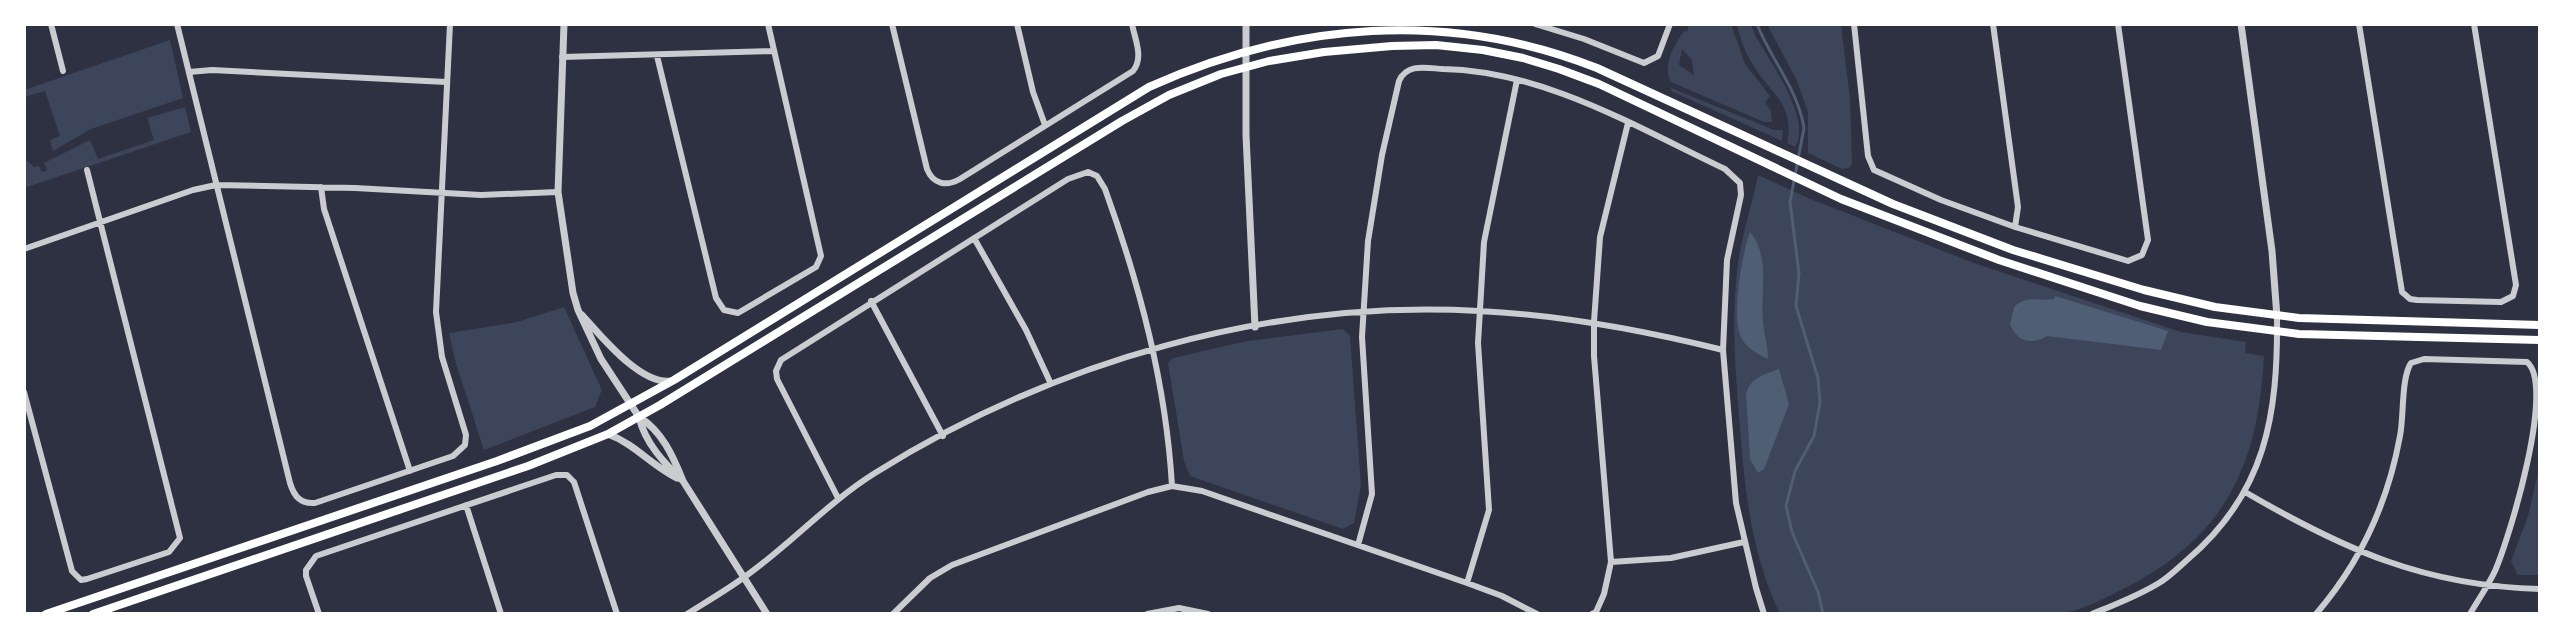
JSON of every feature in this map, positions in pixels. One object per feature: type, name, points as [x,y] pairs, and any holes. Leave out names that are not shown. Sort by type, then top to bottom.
[{"type":"main road","points":[[46,614],[512,456],[590,426],[674,380],[1149,87],[1245,50],[1296,40],[1384,30],[1431,31],[1503,39],[1549,51],[1597,68],[1893,204],[1974,236],[2109,281],[2179,299],[2277,317],[2540,325]]},
{"type":"main road","points":[[93,614],[528,466],[608,434],[1169,95],[1221,74],[1295,56],[1392,46],[1447,46],[1502,54],[1585,78],[1802,182],[1999,260],[2140,306],[2207,322],[2277,332],[2343,336],[2540,340]]},
{"type":"street","points":[[51,24],[63,71]]},
{"type":"street","points":[[177,24],[290,483],[300,501],[315,503],[453,456],[465,445],[466,435],[442,357],[436,318],[450,24]]},
{"type":"street","points":[[564,24],[558,192],[564,242],[578,310],[601,359],[639,417],[642,431],[663,461],[683,481],[767,614]]},
{"type":"street","points":[[657,56],[716,298],[724,310],[738,313],[816,267],[821,256],[768,24]]},
{"type":"street","points":[[892,24],[927,169],[935,181],[945,184],[955,182],[1135,69],[1139,56],[1132,24]]},
{"type":"street","points":[[1017,24],[1033,92],[1045,125]]},
{"type":"street","points":[[1246,24],[1255,327]]},
{"type":"street","points":[[1535,24],[1548,26],[1637,62],[1649,62],[1658,56],[1670,24]]},
{"type":"street","points":[[1854,24],[1871,165],[1879,173],[2015,227],[2121,260],[2134,260],[2142,255],[2148,240],[2118,24]]},
{"type":"street","points":[[1993,24],[2018,207],[2015,227]]},
{"type":"street","points":[[2092,614],[2128,600],[2161,582],[2200,549],[2227,520],[2245,492],[2258,464],[2271,422],[2277,317],[2272,251],[2241,24]]},
{"type":"street","points":[[2359,24],[2401,287],[2405,296],[2417,300],[2501,302],[2513,296],[2516,285],[2474,24]]},
{"type":"street","points":[[562,57],[774,51]]},
{"type":"street","points":[[1358,545],[1372,494],[1363,363],[1368,241],[1382,155],[1399,81],[1405,72],[1416,68],[1475,72],[1568,95],[1731,172],[1740,183],[1727,260],[1723,350],[1735,494],[1744,542],[1764,614]]},
{"type":"street","points":[[189,72],[212,70],[446,82]]},
{"type":"street","points":[[1467,583],[1489,510],[1478,311],[1488,216],[1517,80]]},
{"type":"street","points":[[1595,613],[1604,594],[1611,562],[1594,356],[1594,322],[1600,237],[1628,123]]},
{"type":"street","points":[[24,392],[72,571],[81,580],[87,579],[169,552],[180,538],[87,170]]},
{"type":"street","points":[[838,498],[780,385],[776,371],[784,357],[1072,177],[1091,172],[1102,182],[1139,292],[1166,420],[1172,486]]},
{"type":"street","points":[[24,249],[193,190],[216,185],[496,195],[558,192]]},
{"type":"street","points":[[321,187],[324,209],[410,471]]},
{"type":"street","points":[[974,238],[1020,320],[1051,384]]},
{"type":"street","points":[[871,301],[943,436]]},
{"type":"street","points":[[578,310],[612,348],[636,368],[658,382],[674,380]]},
{"type":"street","points":[[687,614],[744,578],[838,498],[877,471],[1051,384],[1153,349],[1255,327],[1364,313],[1478,311],[1594,322],[1723,350]]},
{"type":"street","points":[[2316,614],[2359,551],[2378,515],[2393,469],[2403,420],[2408,367],[2420,360],[2521,361],[2532,366],[2536,377],[2532,439],[2517,509],[2494,572],[2470,614]]},
{"type":"street","points":[[608,434],[628,442],[662,471],[683,481]]},
{"type":"street","points":[[319,614],[306,576],[306,570],[316,556],[556,475],[567,475],[574,482],[617,614]]},
{"type":"street","points":[[893,614],[930,578],[952,565],[1148,492],[1172,486],[1202,491],[1467,583],[1537,614]]},
{"type":"street","points":[[2245,492],[2318,533],[2415,571],[2487,585],[2540,589]]},
{"type":"street","points":[[466,505],[501,614]]},
{"type":"street","points":[[1611,562],[1671,558],[1744,542]]},
{"type":"street","points":[[1147,614],[1179,608],[1208,614]]},
{"type":"shaded area","points":[[1689,24],[1731,24],[1745,64],[1770,96],[1765,102],[1771,111],[1772,122],[1764,122],[1671,82],[1668,69],[1670,55],[1684,31],[1687,32]],"holes":[[[1682,49],[1692,60],[1694,75],[1679,65]]]},
{"type":"shaded area","points":[[1737,24],[1751,24],[1787,90],[1798,122],[1799,135],[1795,147],[1787,143],[1789,130],[1785,109],[1750,60]]},
{"type":"shaded area","points":[[1767,24],[1841,24],[1850,99],[1852,164],[1849,168],[1842,169],[1808,153],[1808,112],[1797,81]]},
{"type":"shaded area","points":[[170,40],[183,98],[91,129],[53,151],[50,140],[60,136],[45,91],[24,97],[24,90]]},
{"type":"shaded area","points":[[1671,88],[1774,130],[1783,130],[1782,141],[1671,91]]},
{"type":"shaded area","points":[[185,107],[191,132],[24,188],[24,158],[34,167],[39,166],[42,172],[47,170],[44,163],[90,140],[98,159],[154,140],[147,118]]},
{"type":"shaded area","points":[[1758,175],[1808,198],[1974,263],[2181,332],[2246,342],[2245,353],[2264,356],[2261,394],[2245,461],[2215,517],[2192,542],[2165,564],[2114,594],[2067,612],[2026,616],[1778,614],[1761,565],[1750,516],[1735,359],[1738,264]]},
{"type":"shaded area","points":[[1750,232],[1763,264],[1762,310],[1768,359],[1745,343],[1738,325],[1739,283]]},
{"type":"shaded area","points":[[2055,296],[2168,331],[2161,350],[2047,336],[2035,341],[2020,338],[2010,324],[2014,307],[2024,301],[2049,300]]},
{"type":"shaded area","points":[[564,307],[602,390],[595,407],[484,450],[449,333],[517,322]]},
{"type":"shaded area","points":[[1343,329],[1350,336],[1361,486],[1354,523],[1343,529],[1190,476],[1184,461],[1168,363],[1173,358],[1247,341]]},
{"type":"shaded area","points":[[1779,369],[1789,404],[1764,469],[1758,473],[1750,459],[1746,394],[1754,380]]},
{"type":"shaded area","points":[[2540,464],[2540,575],[2518,575],[2511,561],[2528,516]]},
{"type":"waterway","points":[[1757,24],[1796,100],[1804,128],[1790,202],[1799,273],[1796,306],[1818,378],[1820,403],[1814,436],[1795,471],[1786,506],[1792,532],[1818,592],[1823,614]]}]
